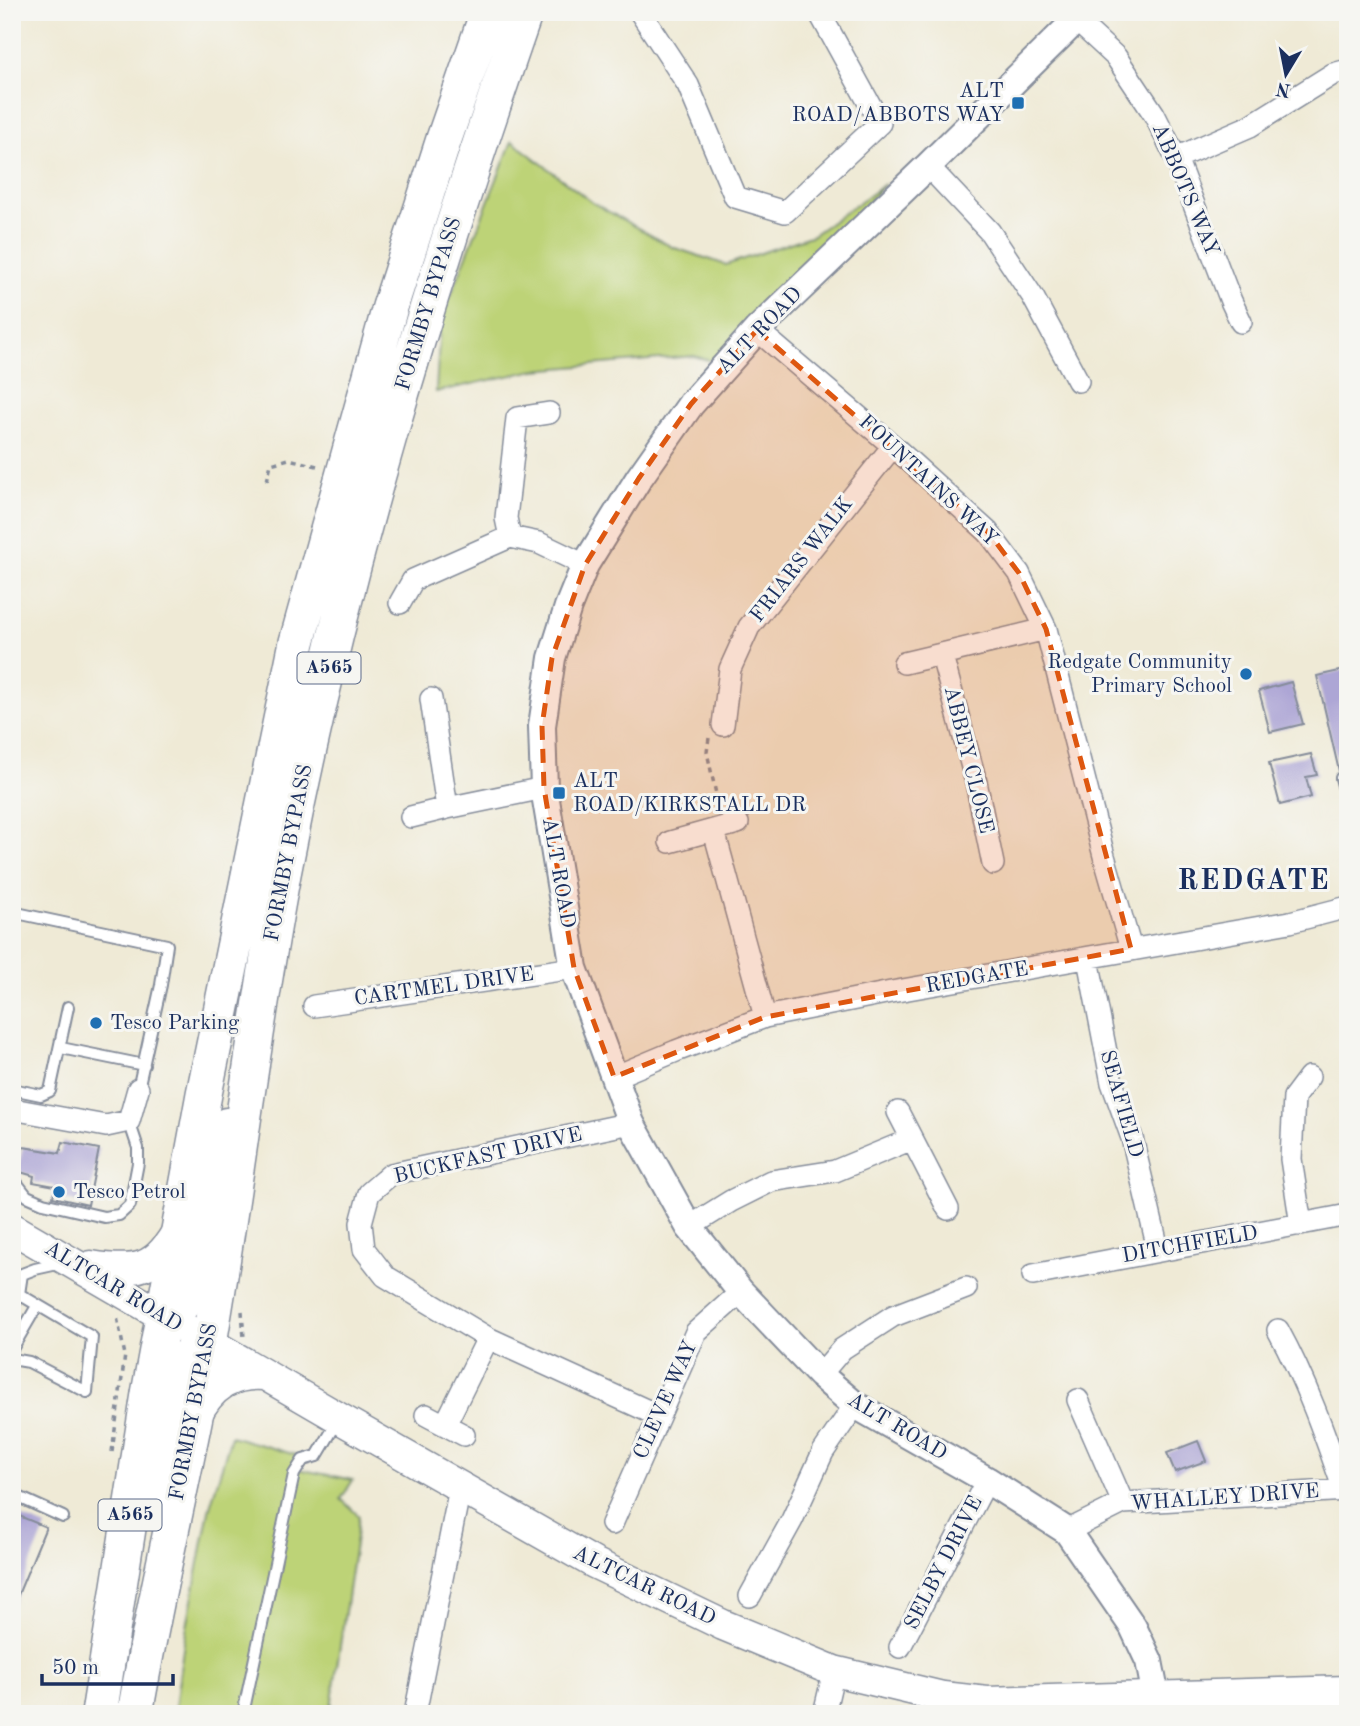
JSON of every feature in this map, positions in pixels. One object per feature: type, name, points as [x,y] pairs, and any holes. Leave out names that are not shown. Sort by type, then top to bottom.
[{"type":"highway","name":"FORMBY BYPASS","points":[[99,1714],[179,1228],[241,908],[297,642],[390,307],[488,12]]},
{"type":"highway","name":"FORMBY BYPASS","points":[[135,1714],[209,1343],[261,999],[283,872],[310,749],[370,504],[412,358],[464,190],[525,12]]},
{"type":"main road","points":[[163,1316],[177,1313],[194,1286],[222,1152],[236,1066],[261,999]]},
{"type":"main road","name":"ALTCAR ROAD","points":[[12,1228],[594,1563],[723,1625],[834,1671],[998,1708],[1177,1702],[1348,1690]]},
{"type":"main road","points":[[73,1262],[121,1270],[139,1268],[161,1254],[179,1228]]},
{"type":"main road","points":[[108,1663],[132,1594],[151,1483],[179,1364],[192,1348],[203,1342],[209,1343]]},
{"type":"main road","points":[[193,1426],[206,1399],[223,1382],[242,1375],[265,1375]]},
{"type":"street","points":[[640,12],[688,85],[734,197],[785,212],[880,124],[819,12]]},
{"type":"street","name":"ABBOTS WAY","points":[[1079,16],[1116,57],[1154,114],[1239,298],[1241,322]]},
{"type":"street","name":"ALT ROAD","points":[[1079,16],[757,330],[691,404],[639,478],[585,565],[552,657],[542,726],[544,788],[574,968],[631,1124],[689,1227],[741,1292],[820,1375],[855,1405],[987,1480],[1067,1531],[1133,1627],[1149,1661],[1177,1702]]},
{"type":"street","points":[[1176,158],[1250,126],[1333,74],[1348,69]]},
{"type":"street","points":[[928,166],[990,232],[1034,297],[1077,381]]},
{"type":"street","name":"FOUNTAINS WAY","points":[[757,330],[893,446],[988,532],[1019,573],[1046,629],[1104,856],[1131,949]]},
{"type":"street","points":[[510,537],[506,518],[517,418],[549,413]]},
{"type":"street","name":"FRIARS WALK","points":[[723,725],[730,669],[749,626],[893,446]]},
{"type":"street","points":[[400,603],[413,580],[510,537],[539,543],[585,565]]},
{"type":"street","points":[[904,663],[1046,629]]},
{"type":"street","name":"ABBEY CLOSE","points":[[942,656],[976,782],[993,864]]},
{"type":"street","points":[[431,699],[447,808]]},
{"type":"street","points":[[411,817],[544,788]]},
{"type":"street","points":[[670,842],[725,827],[765,1017]]},
{"type":"street","name":"REDGATE","points":[[614,1077],[765,1017],[891,992],[1290,922],[1348,907]]},
{"type":"street","name":"SEAFIELD","points":[[1088,958],[1112,1083],[1132,1138],[1158,1249]]},
{"type":"street","name":"CARTMEL DRIVE","points":[[314,1006],[574,968]]},
{"type":"street","points":[[1301,1225],[1291,1159],[1288,1091],[1309,1077]]},
{"type":"street","points":[[12,1109],[106,1126],[129,1121],[138,1089]]},
{"type":"street","points":[[898,1112],[948,1209]]},
{"type":"street","name":"BUCKFAST DRIVE","points":[[631,1124],[391,1174],[369,1194],[360,1223],[364,1249],[386,1276],[488,1338],[659,1416]]},
{"type":"street","points":[[689,1227],[731,1201],[771,1181],[835,1171],[912,1139]]},
{"type":"street","name":"DITCHFIELD","points":[[1033,1274],[1348,1215]]},
{"type":"street","points":[[820,1375],[842,1349],[893,1315],[965,1288]]},
{"type":"street","name":"CLEVE WAY","points":[[612,1524],[696,1332],[741,1292]]},
{"type":"street","points":[[1278,1330],[1301,1351],[1319,1418],[1346,1490]]},
{"type":"street","points":[[426,1415],[454,1430],[488,1338]]},
{"type":"street","points":[[751,1596],[792,1520],[823,1452],[855,1405]]},
{"type":"street","points":[[1090,1409],[1123,1503]]},
{"type":"street","name":"SELBY DRIVE","points":[[900,1647],[987,1480]]},
{"type":"street","points":[[415,1714],[460,1488]]},
{"type":"street","name":"WHALLEY DRIVE","points":[[1067,1531],[1123,1503],[1346,1490]]},
{"type":"street","points":[[824,1714],[834,1671]]},
{"type":"lane","points":[[1341,778],[1348,803]]},
{"type":"lane","points":[[12,912],[167,945],[138,1089]]},
{"type":"lane","points":[[12,1089],[41,1095],[50,1091],[68,1007]]},
{"type":"lane","points":[[61,1048],[144,1065]]},
{"type":"lane","points":[[12,1188],[44,1203],[104,1217],[119,1215],[130,1205],[138,1163],[138,1148],[129,1121]]},
{"type":"lane","points":[[12,1177],[27,1196]]},
{"type":"lane","points":[[37,1306],[12,1349],[29,1362],[87,1392],[92,1337],[37,1306],[15,1290],[22,1274],[73,1262]]},
{"type":"lane","points":[[12,1359],[29,1362]]},
{"type":"lane","points":[[243,1714],[294,1474],[303,1460],[317,1456],[339,1418]]},
{"type":"lane","points":[[12,1494],[64,1517]]},
{"type":"path","points":[[267,481],[271,464],[289,459],[343,472]]},
{"type":"path","points":[[723,725],[724,737],[707,738],[707,752],[725,827]]},
{"type":"path","points":[[241,1300],[243,1340]]},
{"type":"highlighted area","points":[[757,330],[988,532],[1019,573],[1046,629],[1131,949],[765,1017],[614,1077],[574,968],[544,788],[542,726],[552,658],[585,565],[639,478],[691,404]]},
{"type":"green space","points":[[512,141],[593,203],[672,247],[726,265],[813,235],[885,184],[723,364],[694,356],[535,370],[436,392],[440,323]]},
{"type":"green space","points":[[231,1436],[296,1455],[293,1468],[353,1480],[341,1499],[359,1516],[330,1714],[174,1714],[184,1642],[209,1510]]},
{"type":"building","points":[[1348,669],[1348,774],[1339,771],[1317,676]]},
{"type":"building","points":[[1291,682],[1303,724],[1270,732],[1259,691]]},
{"type":"building","points":[[1311,754],[1317,775],[1306,777],[1311,797],[1280,805],[1269,763]]},
{"type":"building","points":[[63,1142],[99,1149],[88,1205],[53,1197],[55,1186],[33,1182],[34,1176],[17,1171],[23,1147],[60,1153]]},
{"type":"building","points":[[1198,1441],[1206,1461],[1175,1472],[1167,1453]]},
{"type":"building","points":[[12,1513],[46,1527],[13,1607],[12,1607]]},
{"type":"place","name":"ALT ROAD/ABBOTS WAY","points":[[1018,103]]},
{"type":"place","name":"Redgate Community Primary School","points":[[1246,674]]},
{"type":"place","name":"ALT ROAD/KIRKSTALL DR","points":[[559,793]]},
{"type":"place","name":"Tesco Parking","points":[[96,1023]]},
{"type":"place","name":"Tesco Petrol","points":[[59,1192]]},
{"type":"district","name":"REDGATE","points":[[1254,882]]}]
